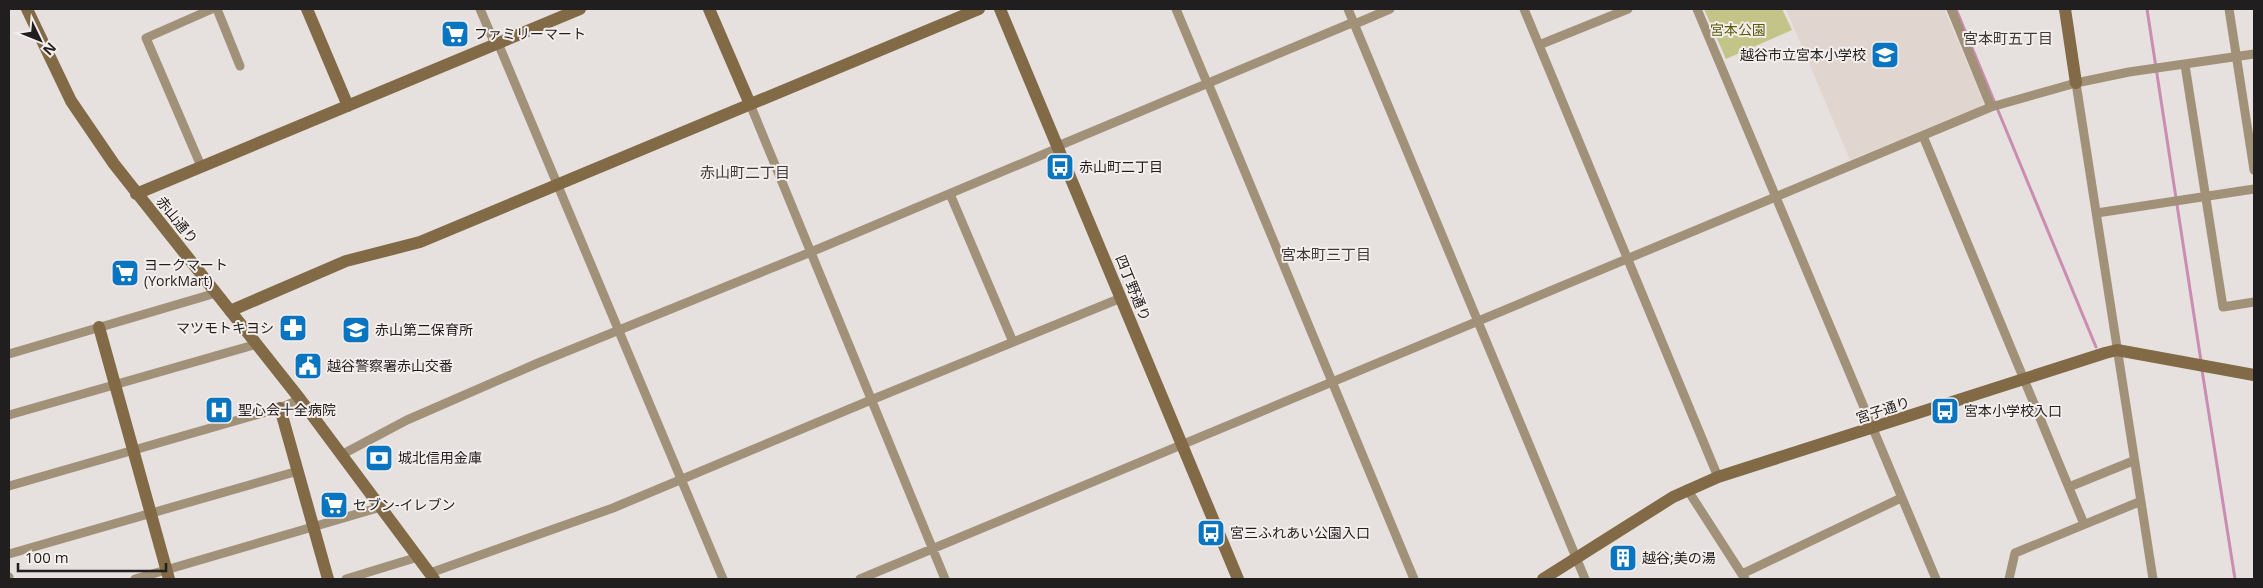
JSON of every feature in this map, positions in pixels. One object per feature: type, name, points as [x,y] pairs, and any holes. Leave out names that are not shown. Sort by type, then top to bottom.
[{"type":"street","name":"赤山通り","points":[[27,9],[71,101],[92,134],[136,194],[300,399],[432,576]]},
{"type":"street","points":[[201,166],[146,38],[212,9]]},
{"type":"street","points":[[217,9],[240,66]]},
{"type":"street","points":[[307,9],[348,106]]},
{"type":"street","points":[[480,9],[558,184],[723,579]]},
{"type":"street","points":[[136,194],[580,9]]},
{"type":"street","points":[[709,9],[750,104],[945,579]]},
{"type":"street","points":[[230,311],[346,261],[420,242],[979,9]]},
{"type":"street","name":"四丁野通り","points":[[1000,9],[1236,578]]},
{"type":"street","points":[[1176,9],[1414,579]]},
{"type":"street","points":[[1348,9],[1585,579]]},
{"type":"street","points":[[342,455],[407,420],[538,363],[811,252],[1208,83],[1390,9]]},
{"type":"street","points":[[1524,9],[1718,477]]},
{"type":"street","points":[[1539,45],[1628,9]]},
{"type":"street","points":[[1697,9],[1936,579]]},
{"type":"street","points":[[1951,9],[1991,107]]},
{"type":"street","points":[[2065,9],[2152,579]]},
{"type":"street","points":[[2228,9],[2254,170]]},
{"type":"street","points":[[860,579],[1991,107],[2076,83],[2129,72],[2254,54]]},
{"type":"street","points":[[2185,65],[2207,196],[2222,307],[2254,302]]},
{"type":"street","points":[[1923,136],[1958,226],[2025,380],[2084,524]]},
{"type":"street","points":[[2097,213],[2254,189]]},
{"type":"street","points":[[950,194],[1013,342]]},
{"type":"street","points":[[9,354],[216,293]]},
{"type":"street","points":[[432,576],[613,508],[1121,298]]},
{"type":"street","points":[[99,327],[168,575]]},
{"type":"street","points":[[9,415],[257,344]]},
{"type":"street","name":"宮子通り","points":[[1543,579],[1687,489],[1718,477],[2117,350],[2254,375]]},
{"type":"street","points":[[9,486],[280,408],[300,399]]},
{"type":"street","points":[[280,408],[328,579]]},
{"type":"street","points":[[2069,487],[2133,460]]},
{"type":"street","points":[[9,554],[298,471]]},
{"type":"street","points":[[1687,489],[1744,577],[1901,498]]},
{"type":"street","points":[[2009,579],[2014,553],[2139,502]]},
{"type":"street","points":[[135,579],[168,575],[312,526],[380,507]]},
{"type":"street","points":[[346,579],[418,557]]},
{"type":"shaded area","name":"越谷市立宮本小学校","points":[[1786,9],[1944,9],[1984,102],[1979,107],[1850,160]]},
{"type":"green space","name":"宮本公園","points":[[1704,9],[1782,9],[1792,30],[1726,59]]},
{"type":"waterway","points":[[1956,9],[2096,347]]},
{"type":"waterway","points":[[2147,9],[2201,361]]},
{"type":"waterway","points":[[2202,370],[2235,579]]},
{"type":"place","name":"ファミリーマート","points":[[455,34]]},
{"type":"place","name":"越谷市立宮本小学校","points":[[1885,55]]},
{"type":"place","name":"赤山町二丁目","points":[[1060,167]]},
{"type":"place","name":"ヨークマート (YorkMart)","points":[[125,273]]},
{"type":"place","name":"マツモトキヨシ","points":[[293,328]]},
{"type":"place","name":"赤山第二保育所","points":[[356,330]]},
{"type":"place","name":"越谷警察署赤山交番","points":[[308,366]]},
{"type":"place","name":"聖心会十全病院","points":[[219,410]]},
{"type":"place","name":"宮本小学校入口","points":[[1945,411]]},
{"type":"place","name":"城北信用金庫","points":[[379,458]]},
{"type":"place","name":"セブン-イレブン","points":[[334,505]]},
{"type":"place","name":"宮三ふれあい公園入口","points":[[1211,533]]},
{"type":"place","name":"越谷;美の湯","points":[[1623,558]]},
{"type":"district","name":"宮本町五丁目","points":[[2008,39]]},
{"type":"district","name":"赤山町二丁目","points":[[745,173]]},
{"type":"district","name":"宮本町三丁目","points":[[1326,255]]}]
